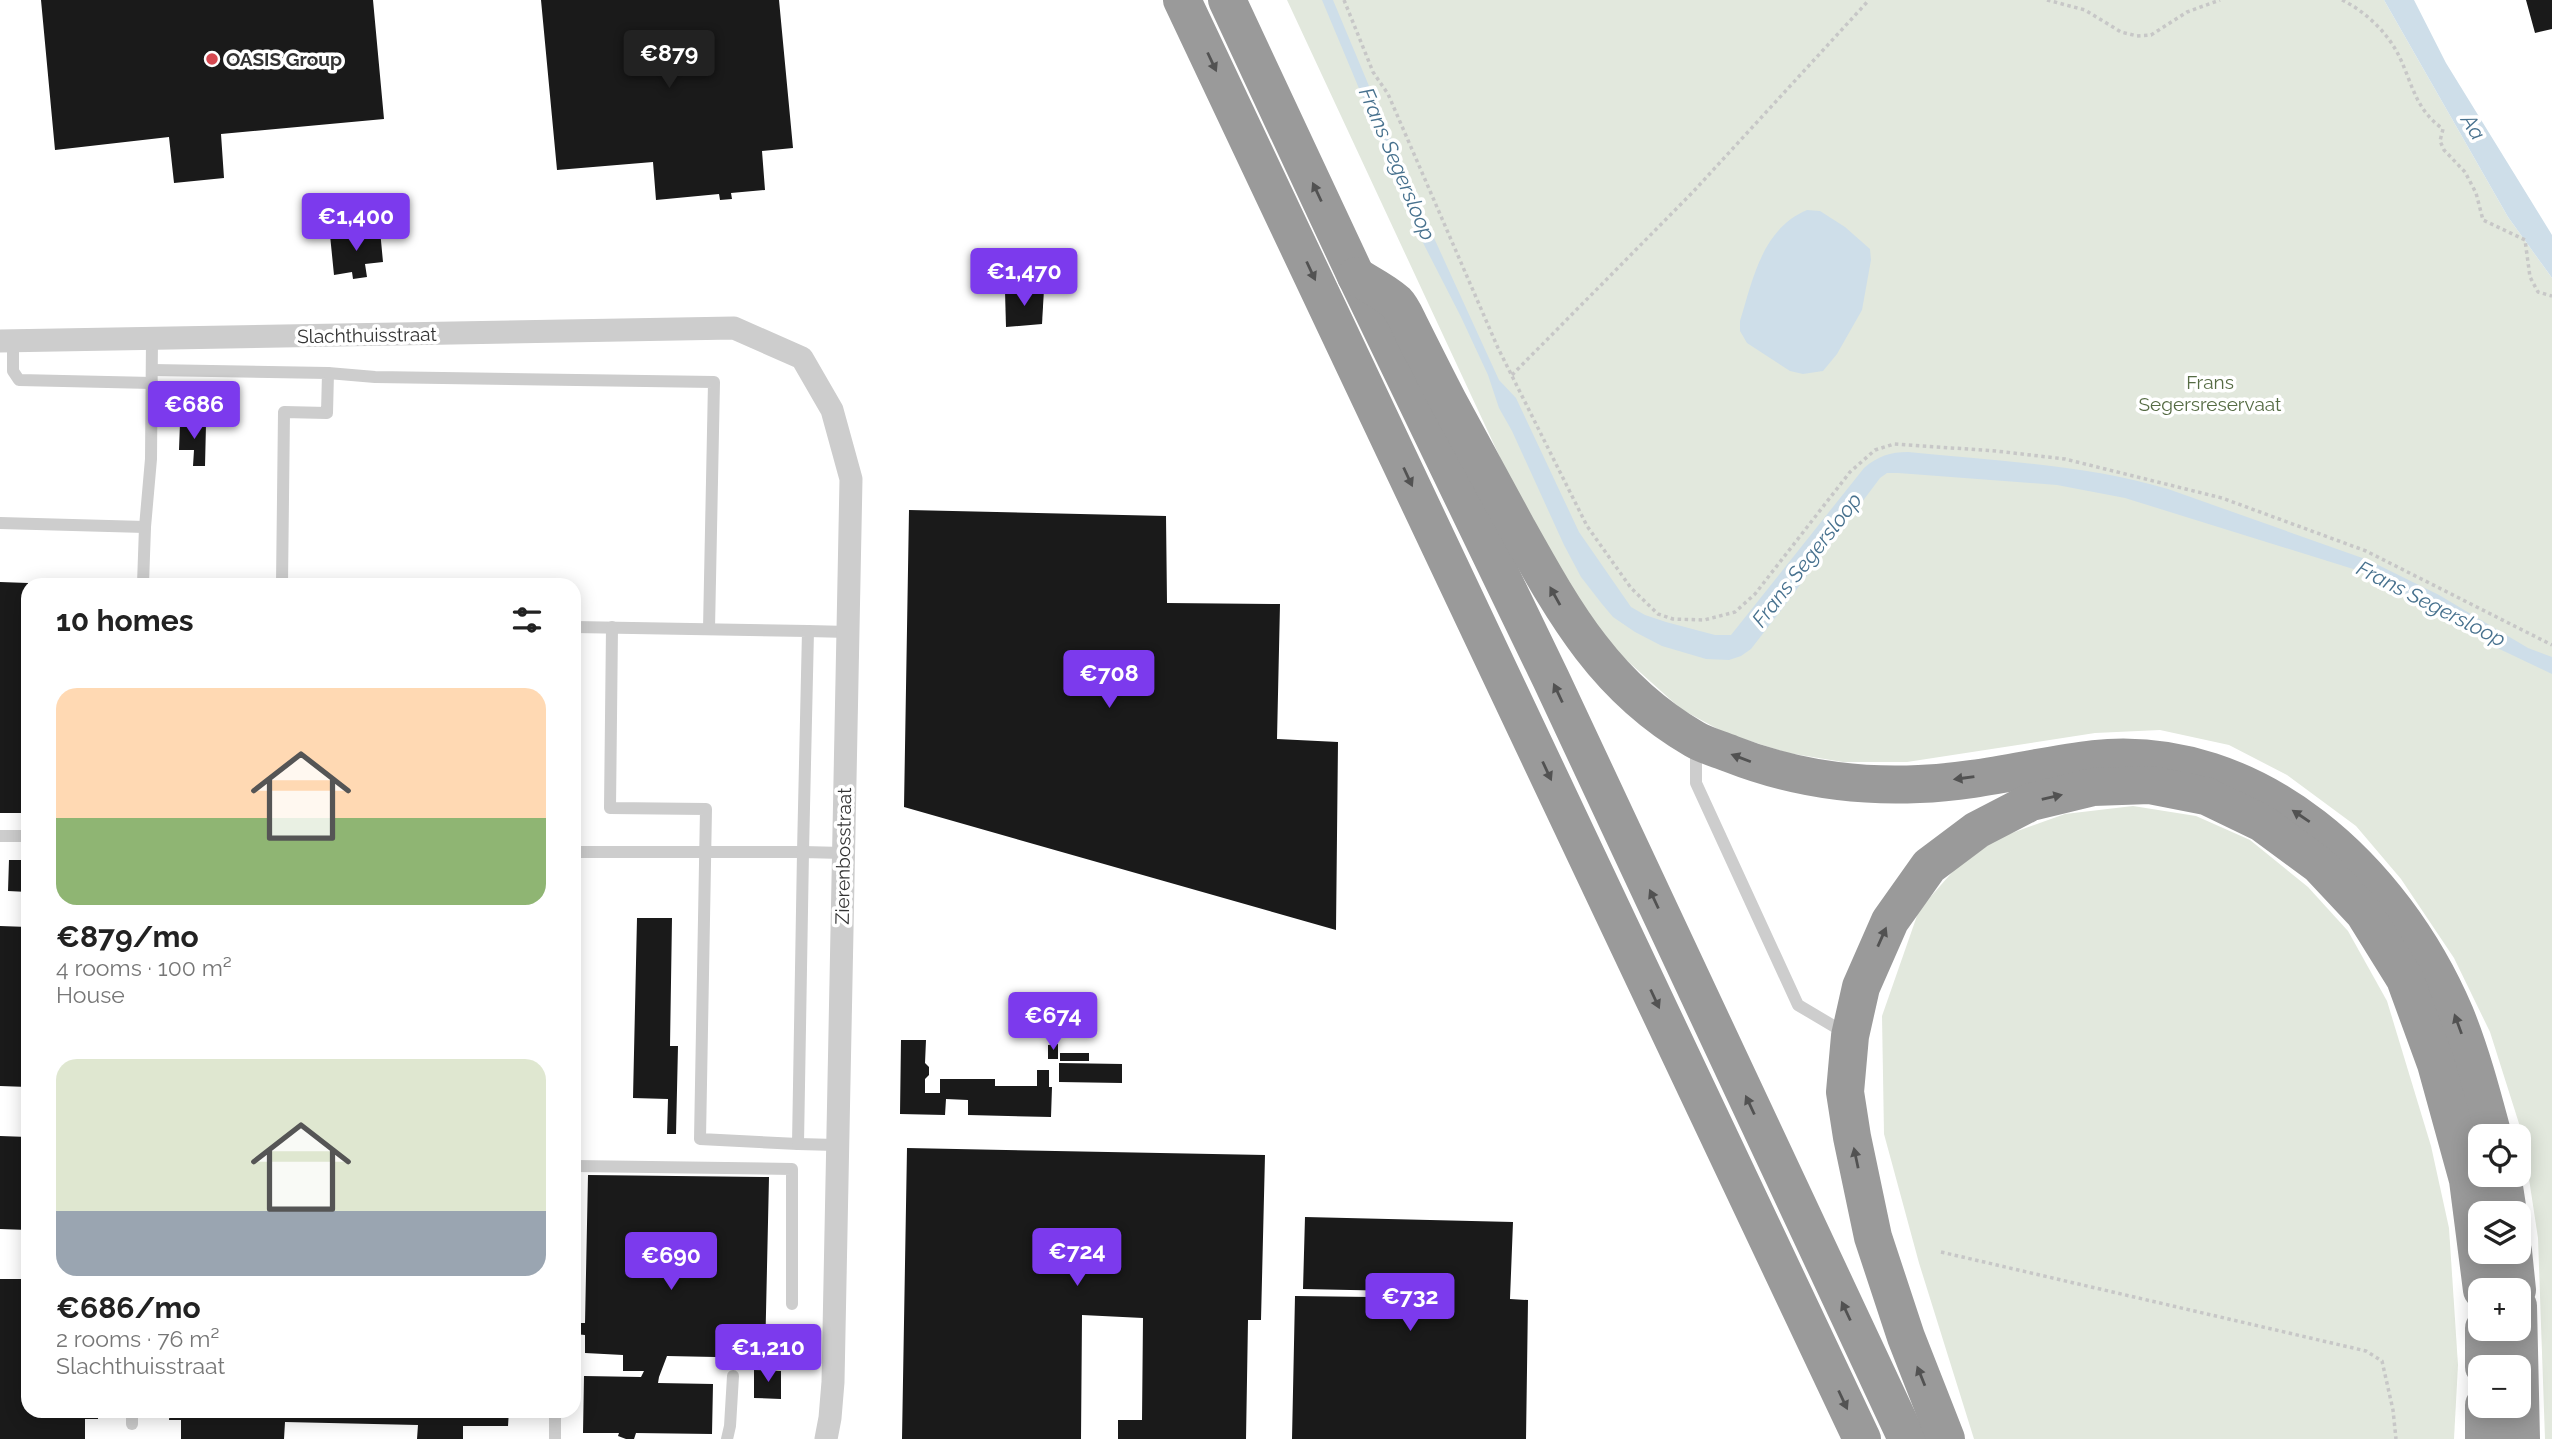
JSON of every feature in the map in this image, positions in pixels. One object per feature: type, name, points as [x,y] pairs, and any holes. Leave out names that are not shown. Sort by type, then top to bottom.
[{"type":"highway","points":[[1182,0],[1861,1439]]},
{"type":"highway","points":[[1227,0],[1356,276],[1557,691],[1907,1439]]},
{"type":"highway","points":[[1356,276],[1399,304],[1559,605],[1590,649],[1636,699],[1696,740],[1763,766],[1841,783],[1922,784],[2097,759],[2147,759],[2206,769],[2270,796],[2310,822],[2353,861],[2394,909],[2428,960],[2455,1014],[2490,1124]]},
{"type":"highway","points":[[1946,1439],[1906,1337],[1873,1237],[1845,1092],[1850,1036],[1861,987],[1890,921],[1930,866],[1978,830],[2031,802],[2093,787],[2150,785],[2206,796],[2262,823],[2319,865],[2364,913],[2404,979],[2436,1063],[2468,1180],[2480,1278]]},
{"type":"highway","points":[[2519,1341],[2521,1439]]},
{"type":"highway","points":[[2484,1418],[2484,1439]]},
{"type":"street","name":"Slachthuisstraat","points":[[6,341],[734,328]]},
{"type":"street","name":"Zierenbosstraat","points":[[734,328],[802,358],[832,410],[851,479],[832,1382],[826,1439]]},
{"type":"lane","points":[[143,578],[151,459],[152,338]]},
{"type":"lane","points":[[6,341],[13,371],[19,380],[328,373],[389,378],[714,382],[709,629]]},
{"type":"lane","points":[[282,578],[284,412],[327,413],[328,373]]},
{"type":"lane","points":[[0,523],[145,527]]},
{"type":"lane","points":[[581,626],[848,632]]},
{"type":"lane","points":[[612,627],[610,808],[706,810],[700,1139],[836,1144]]},
{"type":"lane","points":[[798,1144],[808,631]]},
{"type":"lane","points":[[1696,740],[1696,783],[1798,1005],[1850,1036]]},
{"type":"lane","points":[[0,836],[21,836]]},
{"type":"lane","points":[[581,852],[843,853]]},
{"type":"lane","points":[[581,1166],[792,1169],[792,1304]]},
{"type":"lane","points":[[727,1439],[733,1376]]},
{"type":"lane","points":[[132,1418],[132,1424]]},
{"type":"lane","points":[[555,1418],[555,1439]]},
{"type":"path","points":[[1344,0],[1373,72],[1388,94],[1512,376],[1587,526],[1631,588],[1658,614],[1673,619],[1704,620],[1735,612],[1746,604],[1850,472],[1875,450],[1894,444],[2065,459],[2222,498],[2366,551],[2552,645]]},
{"type":"path","points":[[1512,376],[1692,193],[1869,0]]},
{"type":"path","points":[[2047,0],[2085,10],[2121,32],[2137,36],[2151,35],[2187,12],[2220,0]]},
{"type":"path","points":[[2342,0],[2363,13],[2392,44],[2414,96],[2431,120],[2443,129],[2440,141],[2444,150],[2462,165],[2483,220],[2525,240],[2530,277],[2538,292],[2552,296]]},
{"type":"path","points":[[1941,1252],[2365,1351],[2382,1361],[2393,1410],[2396,1439]]},
{"type":"green space","name":"Frans Segersreservaat","points":[[1287,0],[2384,0],[2508,217],[2552,278],[2552,1439],[2545,1439],[2538,1238],[2530,1187],[2531,1124],[2519,1124],[2490,1032],[2454,958],[2401,879],[2356,826],[2287,775],[2229,745],[2160,730],[2095,733],[1907,762],[1843,762],[1788,753],[1725,733],[1681,709],[1603,639],[1525,511]]},
{"type":"green space","points":[[2133,806],[2196,816],[2250,840],[2308,887],[2348,931],[2387,1001],[2431,1146],[2449,1228],[2458,1365],[2454,1439],[1974,1439],[1919,1263],[1884,1134],[1882,1016],[1919,910],[1955,869],[1998,838],[2065,814]]},
{"type":"water","name":"Frans Segersloop","points":[[1322,0],[1333,0],[1418,203],[1499,380],[1516,398],[1579,532],[1631,607],[1645,615],[1715,635],[1731,635],[1864,468],[1884,456],[1908,452],[2072,469],[2168,489],[2368,560],[2439,595],[2528,648],[2552,657],[2552,674],[2491,645],[2366,573],[2125,498],[2057,485],[1898,473],[1887,473],[1880,478],[1751,649],[1741,656],[1729,660],[1706,659],[1662,646],[1635,632],[1613,617],[1602,604],[1581,577],[1564,545],[1499,408],[1488,375],[1461,317],[1418,233]]},
{"type":"water","name":"Aa","points":[[2384,0],[2414,0],[2446,63],[2552,235],[2552,278],[2508,217]]},
{"type":"water","points":[[1807,210],[1820,211],[1845,227],[1870,249],[1871,260],[1862,310],[1837,354],[1823,371],[1803,374],[1790,371],[1747,343],[1740,331],[1740,321],[1755,272],[1769,242],[1779,229]]},
{"type":"building","name":"OASIS Group","points":[[41,0],[373,0],[384,119],[221,134],[224,178],[174,183],[169,137],[55,150]]},
{"type":"building","points":[[541,0],[779,0],[793,148],[762,151],[765,190],[731,193],[732,199],[720,200],[719,194],[656,200],[653,162],[557,170]]},
{"type":"building","points":[[2526,0],[2552,0],[2552,29],[2535,33]]},
{"type":"building","points":[[380,230],[383,262],[365,264],[367,277],[353,279],[352,272],[334,275],[330,235]]},
{"type":"building","points":[[1044,289],[1042,324],[1006,327],[1005,291]]},
{"type":"building","points":[[180,423],[206,424],[205,466],[193,466],[194,450],[179,450]]},
{"type":"building","points":[[909,510],[1166,516],[1167,603],[1280,604],[1277,739],[1338,742],[1336,930],[904,807]]},
{"type":"building","points":[[0,582],[21,583],[21,813],[0,813]]},
{"type":"building","points":[[9,860],[21,860],[21,892],[8,891]]},
{"type":"building","points":[[637,918],[672,918],[670,1046],[678,1046],[676,1134],[667,1134],[668,1099],[633,1098]]},
{"type":"building","points":[[0,926],[21,927],[21,1087],[0,1086]]},
{"type":"building","points":[[901,1040],[926,1040],[925,1063],[929,1067],[929,1075],[925,1079],[925,1093],[940,1093],[940,1079],[995,1079],[995,1086],[1037,1086],[1037,1070],[1049,1070],[1049,1087],[1052,1087],[1051,1117],[968,1115],[968,1100],[946,1099],[945,1115],[900,1114]]},
{"type":"building","points":[[1058,1044],[1058,1059],[1048,1059],[1048,1045]]},
{"type":"building","points":[[1060,1053],[1089,1053],[1089,1061],[1060,1061]]},
{"type":"building","points":[[1059,1063],[1122,1064],[1122,1083],[1059,1082]]},
{"type":"building","points":[[0,1136],[21,1137],[21,1230],[0,1229]]},
{"type":"building","points":[[907,1148],[1265,1155],[1261,1320],[1248,1320],[1246,1439],[1118,1439],[1118,1420],[1142,1420],[1143,1318],[1082,1315],[1081,1439],[902,1439]]},
{"type":"building","points":[[588,1175],[769,1177],[765,1358],[667,1356],[659,1377],[658,1383],[713,1384],[712,1434],[636,1433],[634,1439],[626,1439],[618,1436],[619,1433],[583,1433],[584,1376],[641,1377],[644,1371],[623,1371],[623,1355],[585,1353],[585,1335],[581,1335],[581,1323],[585,1323]]},
{"type":"building","points":[[1305,1217],[1513,1222],[1510,1299],[1528,1300],[1526,1439],[1292,1439],[1295,1296],[1446,1298],[1446,1292],[1303,1289]]},
{"type":"building","points":[[0,1279],[21,1279],[21,1418],[98,1419],[85,1419],[85,1439],[0,1439]]},
{"type":"building","points":[[754,1370],[781,1371],[781,1399],[754,1398]]},
{"type":"building","points":[[508,1418],[508,1426],[463,1426],[463,1439],[417,1439],[418,1425],[285,1422],[284,1439],[181,1439],[181,1420],[169,1420]]},
{"type":"place","name":"OASIS Group","points":[[212,59]]}]
